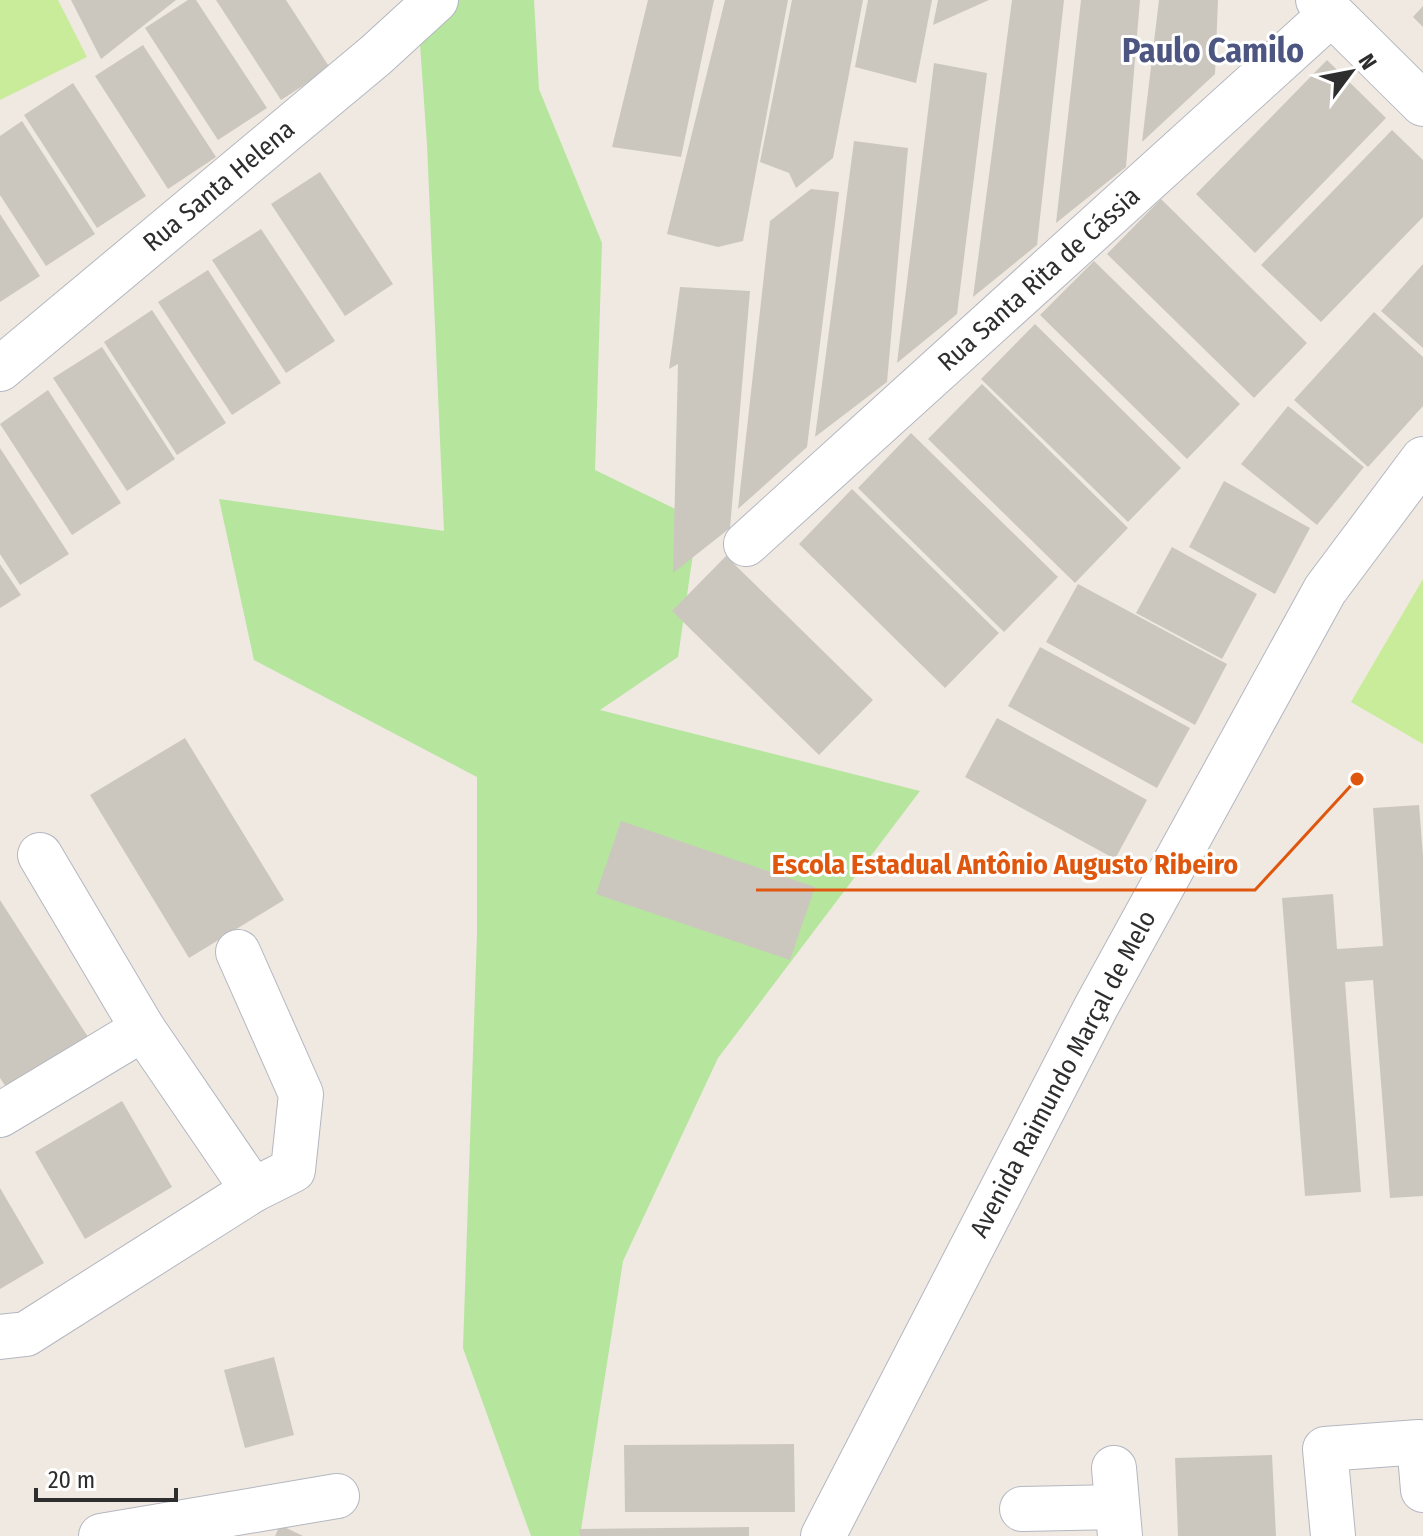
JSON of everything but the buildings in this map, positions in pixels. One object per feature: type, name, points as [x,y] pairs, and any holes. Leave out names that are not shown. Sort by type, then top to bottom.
[{"type":"street","name":"Rua Santa Helena","points":[[0,369],[376,55],[436,0]]},
{"type":"street","points":[[1324,7],[1423,104]]},
{"type":"street","name":"Rua Santa Rita de Cássia","points":[[746,544],[1324,7]]},
{"type":"street","name":"Avenida Raimundo Marçal de Melo","points":[[823,1536],[1096,1007],[1325,590],[1423,459]]},
{"type":"street","points":[[40,855],[143,1029],[253,1190]]},
{"type":"street","points":[[0,1337],[26,1334],[253,1190],[293,1170],[301,1094],[238,952]]},
{"type":"street","points":[[0,1115],[143,1029]]},
{"type":"street","points":[[1333,1536],[1325,1449],[1419,1442],[1423,1490]]},
{"type":"street","points":[[101,1536],[337,1496]]},
{"type":"street","points":[[1022,1509],[1117,1503]]},
{"type":"green space","points":[[0,0],[58,0],[87,57],[0,100]]},
{"type":"green space","points":[[417,0],[534,0],[539,89],[602,243],[595,470],[698,520],[678,657],[600,710],[920,791],[718,1058],[623,1261],[580,1536],[531,1536],[463,1348],[477,934],[477,777],[254,660],[219,499],[444,531],[427,145]]},
{"type":"green space","points":[[1423,579],[1423,744],[1351,702]]},
{"type":"place","name":"Escola Estadual Antônio Augusto Ribeiro","points":[[1357,779]]},
{"type":"district","name":"Paulo Camilo","points":[[1213,50]]}]
